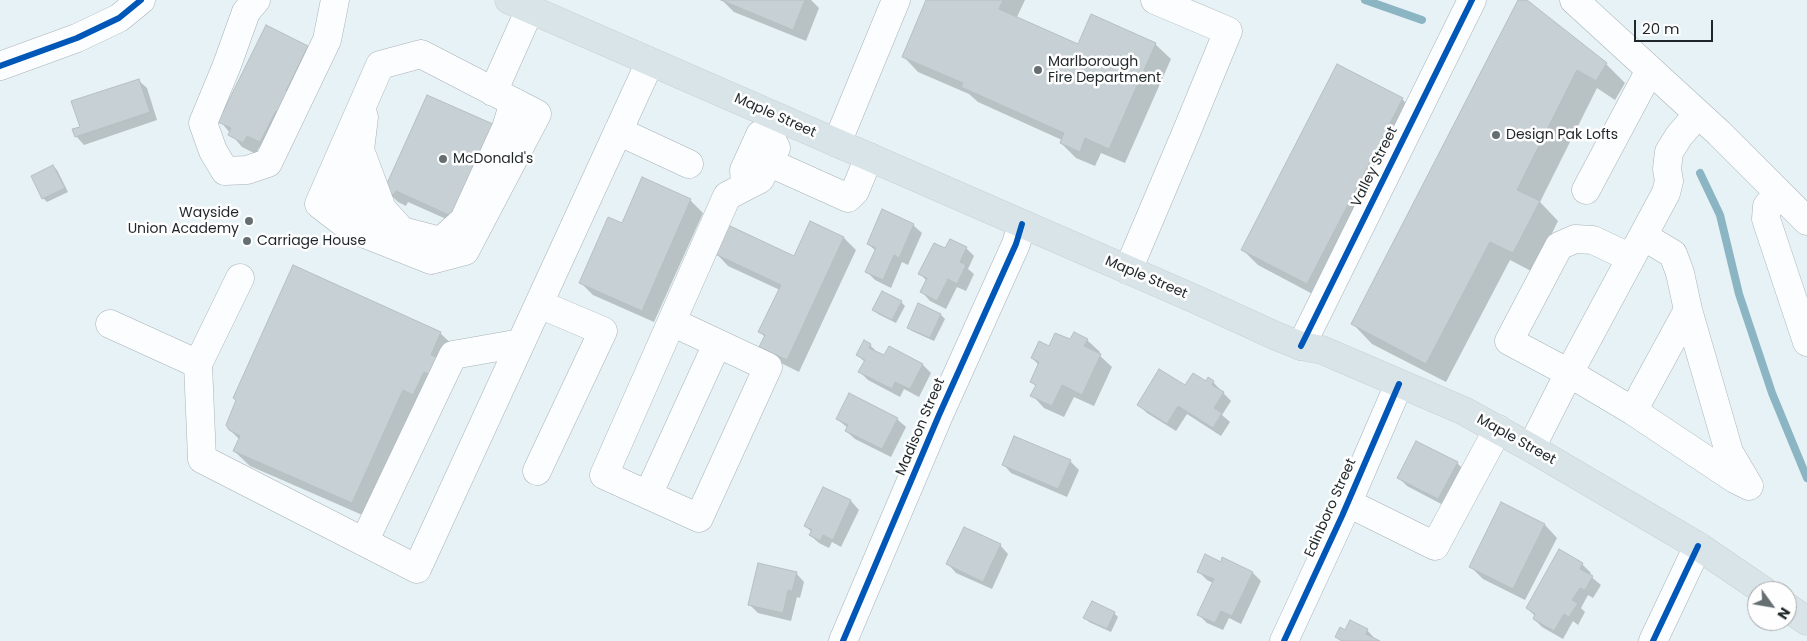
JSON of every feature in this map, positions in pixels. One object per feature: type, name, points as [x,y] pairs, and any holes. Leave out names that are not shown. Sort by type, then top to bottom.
[{"type":"main road","name":"Maple Street","points":[[519,4],[650,62],[773,126],[837,143],[1301,346],[1322,350],[1464,411],[1698,546],[1749,581]]},
{"type":"street","points":[[0,66],[77,38],[119,18],[141,0]]},
{"type":"street","points":[[256,0],[246,12],[203,123],[212,151],[224,171],[247,170],[268,164],[327,40],[335,0]]},
{"type":"street","points":[[837,143],[896,0]]},
{"type":"street","points":[[1128,270],[1228,31],[1155,0]]},
{"type":"street","name":"Valley Street","points":[[1301,346],[1472,0]]},
{"type":"street","points":[[1574,0],[1698,114],[1807,221]]},
{"type":"street","points":[[366,98],[360,150],[382,209],[402,231],[441,241],[464,220],[506,128],[504,97],[519,4]]},
{"type":"street","points":[[421,54],[537,114],[465,251],[431,260],[350,228],[319,204],[366,98],[380,65],[421,54]]},
{"type":"street","points":[[240,278],[198,364],[202,459],[417,569],[650,62]]},
{"type":"street","points":[[1586,190],[1650,70]]},
{"type":"street","points":[[1531,448],[1569,373],[1666,193],[1669,181],[1670,152],[1679,136],[1698,114]]},
{"type":"street","points":[[672,322],[768,367],[699,518],[604,475],[727,196],[760,179],[776,148],[773,126],[760,135],[744,170],[745,186]]},
{"type":"street","points":[[618,131],[689,164]]},
{"type":"street","points":[[768,162],[848,198],[855,191],[869,157]]},
{"type":"street","points":[[1778,193],[1768,206],[1766,219],[1807,342]]},
{"type":"street","name":"Madison Street","points":[[843,641],[1016,244],[1022,224]]},
{"type":"street","points":[[1575,240],[1593,240],[1673,254],[1680,273],[1688,310],[1729,452],[1749,486],[1734,479],[1633,411],[1569,373],[1509,341],[1559,246],[1575,240]]},
{"type":"street","points":[[537,471],[603,331],[539,304]]},
{"type":"street","points":[[1633,411],[1688,310]]},
{"type":"street","points":[[110,324],[198,364]]},
{"type":"street","points":[[364,542],[454,356],[521,343]]},
{"type":"street","points":[[648,495],[717,344]]},
{"type":"street","name":"Edinboro Street","points":[[1284,641],[1348,503],[1399,384]]},
{"type":"street","points":[[1348,503],[1435,546],[1498,429]]},
{"type":"street","points":[[1654,641],[1698,546]]},
{"type":"building","points":[[721,0],[805,0],[793,30]]},
{"type":"building","name":"Marlborough Fire Department","points":[[926,0],[1003,0],[999,9],[1078,44],[1091,14],[1156,43],[1109,149],[1085,138],[1080,152],[1060,143],[1064,133],[961,87],[963,83],[902,57]]},
{"type":"building","name":"Design Pak Lofts","points":[[1518,0],[1527,0],[1607,63],[1596,81],[1577,70],[1517,190],[1540,201],[1513,253],[1490,242],[1426,364],[1351,324]]},
{"type":"building","points":[[266,25],[308,46],[286,91],[297,96],[287,116],[276,111],[260,142],[247,136],[243,143],[228,135],[231,128],[218,122]]},
{"type":"building","points":[[1337,64],[1403,98],[1307,284],[1241,250]]},
{"type":"building","points":[[139,79],[150,112],[75,137],[72,129],[80,127],[71,101]]},
{"type":"building","name":"McDonald's","points":[[427,95],[502,128],[459,223],[447,218],[449,215],[396,191],[394,195],[384,190]]},
{"type":"building","points":[[53,165],[65,188],[42,199],[31,176]]},
{"type":"building","points":[[642,177],[691,199],[642,311],[579,283],[608,217],[622,223]]},
{"type":"building","points":[[882,209],[914,224],[899,258],[894,255],[883,280],[865,272],[876,248],[867,244]]},
{"type":"building","points":[[810,221],[844,237],[787,360],[759,347],[765,335],[758,332],[781,285],[715,254],[728,225],[794,256]]},
{"type":"building","points":[[950,239],[967,247],[960,262],[966,265],[957,284],[948,279],[937,301],[920,292],[927,278],[918,274],[934,243],[945,248]]},
{"type":"building","points":[[293,265],[441,332],[431,355],[442,359],[434,377],[424,372],[413,395],[403,390],[352,503],[233,451],[240,436],[229,430],[226,425],[236,400],[233,398]]},
{"type":"building","points":[[882,291],[902,301],[892,320],[872,310]]},
{"type":"building","points":[[918,303],[941,314],[930,338],[907,328]]},
{"type":"building","points":[[1074,332],[1088,339],[1084,346],[1101,354],[1082,395],[1062,385],[1052,406],[1030,396],[1036,385],[1030,382],[1039,362],[1031,358],[1039,341],[1049,346],[1055,333],[1070,339]]},
{"type":"building","points":[[864,340],[871,344],[869,348],[884,355],[889,346],[923,364],[910,389],[895,382],[892,389],[858,372],[865,360],[856,355]]},
{"type":"building","points":[[1159,369],[1185,385],[1193,373],[1206,381],[1208,377],[1214,381],[1212,385],[1224,392],[1214,408],[1222,413],[1213,428],[1178,406],[1167,424],[1137,405]]},
{"type":"building","points":[[849,393],[898,418],[882,449],[845,431],[848,425],[836,419]]},
{"type":"building","points":[[1014,436],[1071,460],[1058,489],[1002,465]]},
{"type":"building","points":[[1416,441],[1458,462],[1438,499],[1397,478]]},
{"type":"building","points":[[823,487],[851,500],[833,540],[823,535],[820,541],[809,535],[812,530],[804,526]]},
{"type":"building","points":[[1501,502],[1545,524],[1513,589],[1469,567]]},
{"type":"building","points":[[964,527],[1001,544],[983,582],[946,564]]},
{"type":"building","points":[[1559,549],[1583,563],[1580,569],[1593,576],[1585,590],[1580,588],[1572,600],[1578,603],[1569,617],[1564,614],[1554,631],[1533,619],[1535,614],[1526,608]]},
{"type":"building","points":[[1205,554],[1221,562],[1222,557],[1253,572],[1232,616],[1221,611],[1215,623],[1197,615],[1214,579],[1197,572]]},
{"type":"building","points":[[758,563],[797,572],[792,591],[788,590],[783,613],[748,605]]},
{"type":"building","points":[[1092,601],[1115,612],[1107,629],[1083,618]]},
{"type":"building","points":[[1350,620],[1368,629],[1366,634],[1380,641],[1342,641],[1335,637],[1340,627],[1345,630]]},
{"type":"waterway","points":[[1365,0],[1422,20]]},
{"type":"waterway","points":[[1700,173],[1720,215],[1739,294],[1772,393],[1807,478]]},
{"type":"cycle path","points":[[0,66],[77,38],[119,18],[141,0]]},
{"type":"cycle path","points":[[1301,346],[1472,0]]},
{"type":"cycle path","points":[[843,641],[939,415],[1016,244],[1022,224]]},
{"type":"cycle path","points":[[1284,641],[1342,516],[1399,384]]},
{"type":"cycle path","points":[[1653,641],[1698,546]]},
{"type":"place","name":"Marlborough Fire Department","points":[[1038,70]]},
{"type":"place","name":"Design Pak Lofts","points":[[1496,135]]},
{"type":"place","name":"McDonald's","points":[[443,159]]},
{"type":"place","name":"Wayside Union Academy","points":[[249,221]]},
{"type":"place","name":"Carriage House","points":[[247,241]]}]
